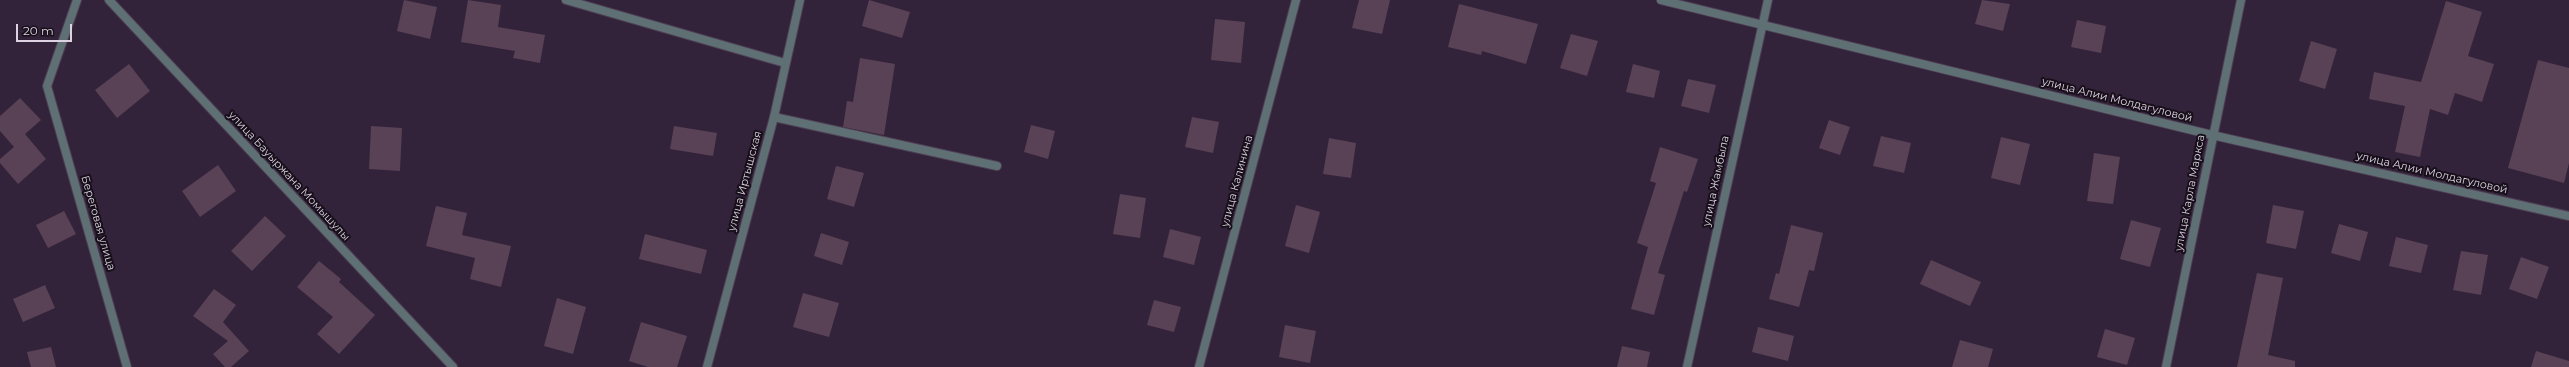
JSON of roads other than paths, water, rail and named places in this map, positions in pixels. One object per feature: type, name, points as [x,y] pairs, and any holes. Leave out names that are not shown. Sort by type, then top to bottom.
[{"type":"street","name":"Береговая улица","points":[[77,0],[47,86],[127,367]]},
{"type":"street","name":"улица Бауыржана Момышулы","points":[[109,0],[453,367]]},
{"type":"street","points":[[566,0],[785,62]]},
{"type":"street","name":"улица Иртышская","points":[[707,367],[774,117],[800,0]]},
{"type":"street","name":"улица Калинина","points":[[1199,367],[1296,0]]},
{"type":"street","name":"улица Алии Молдагуловой","points":[[1661,0],[2212,135],[2569,216]]},
{"type":"street","name":"улица Жамбыла","points":[[1687,367],[1761,24],[1768,0]]},
{"type":"street","name":"улица Карла Маркса","points":[[2166,367],[2212,135],[2241,0]]},
{"type":"street","points":[[774,117],[997,166]]}]
